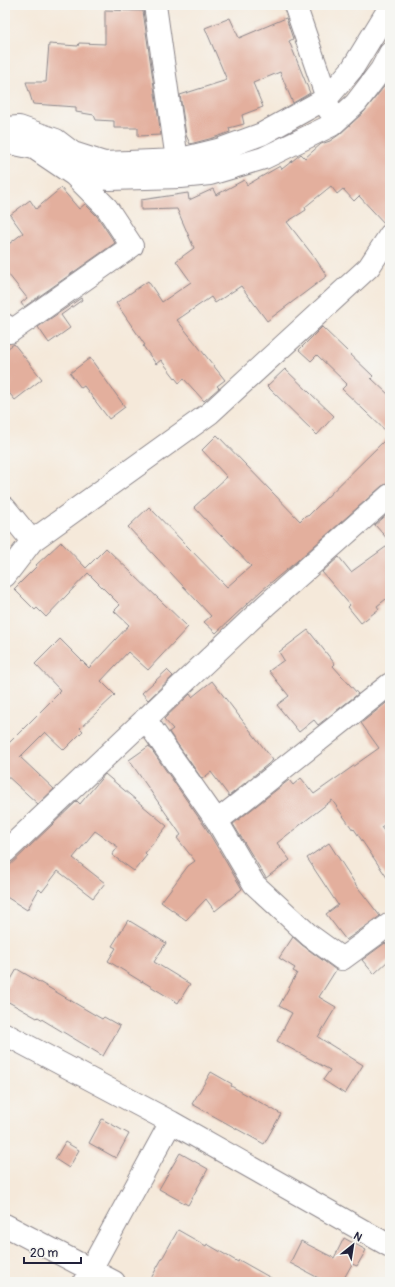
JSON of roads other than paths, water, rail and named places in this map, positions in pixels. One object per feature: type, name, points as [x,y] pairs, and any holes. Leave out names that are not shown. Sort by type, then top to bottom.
[{"type":"street","points":[[155,5],[179,168]]},
{"type":"street","points":[[295,5],[328,98],[332,125]]},
{"type":"street","points":[[74,176],[110,179],[179,168],[218,150],[262,134],[328,98],[352,69],[390,7]]},
{"type":"street","points":[[5,128],[19,127],[56,140],[73,152],[104,163],[179,168],[210,174],[264,158],[332,125],[356,103],[381,70],[390,53]]},
{"type":"street","points":[[5,142],[34,148],[74,176],[107,208],[132,246],[10,332],[5,325]]},
{"type":"street","points":[[73,152],[74,176]]},
{"type":"street","points":[[5,576],[32,541],[210,413],[369,267],[390,235]]},
{"type":"street","points":[[5,852],[266,605],[390,495]]},
{"type":"street","points":[[5,508],[32,541]]},
{"type":"street","points":[[218,821],[390,684]]},
{"type":"street","points":[[145,719],[218,821],[254,884],[309,935],[342,959],[390,924]]},
{"type":"street","points":[[5,1034],[171,1122],[390,1246]]},
{"type":"street","points":[[88,1276],[171,1122]]},
{"type":"street","points":[[5,1225],[88,1276],[114,1282]]}]
